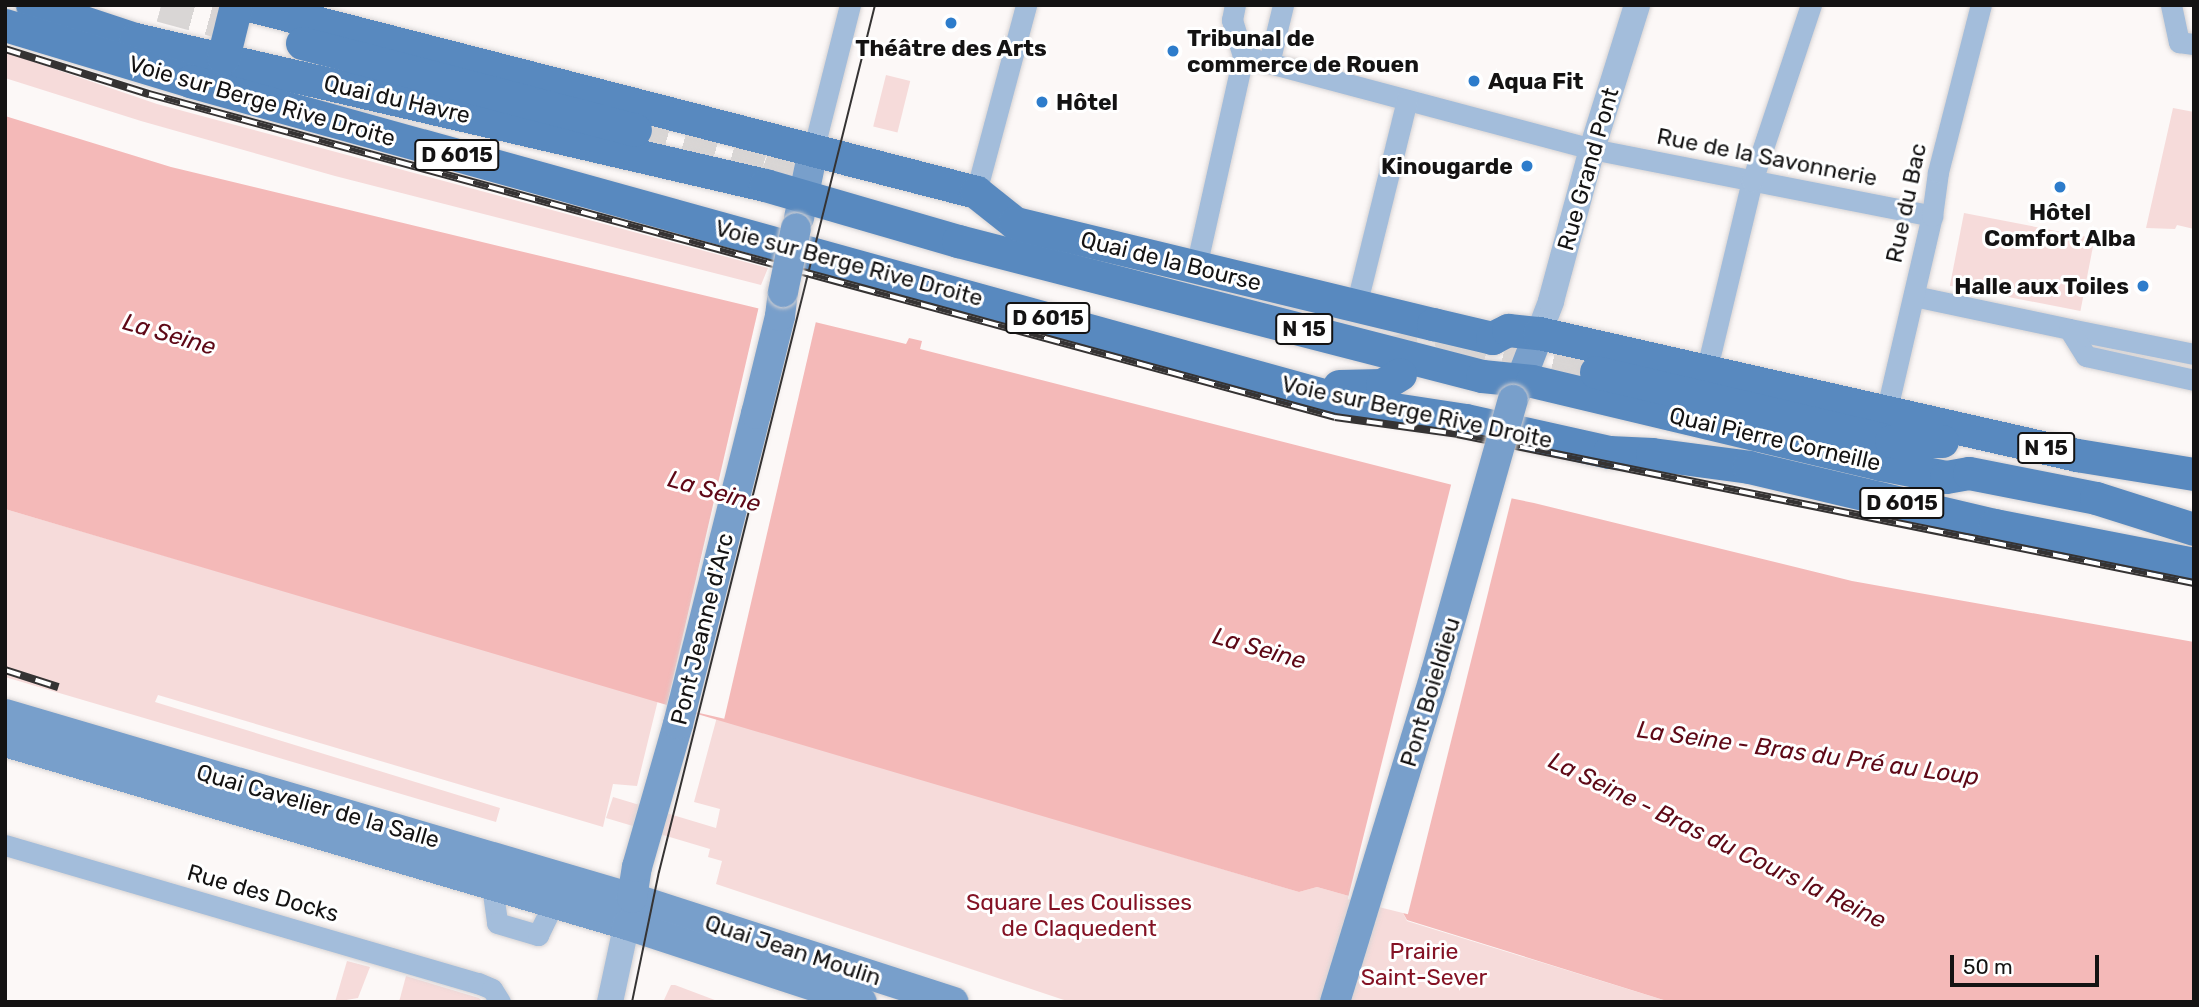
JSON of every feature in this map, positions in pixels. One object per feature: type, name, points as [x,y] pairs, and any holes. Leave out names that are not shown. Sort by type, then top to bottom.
[{"type":"main road","name":"Quai du Havre","points":[[32,5],[135,38],[804,195]]},
{"type":"main road","points":[[223,58],[245,13]]},
{"type":"main road","points":[[245,13],[813,151]]},
{"type":"main road","points":[[245,13],[635,130]]},
{"type":"main road","name":"Voie sur Berge Rive Droite","points":[[5,25],[203,85],[1186,355],[1286,387],[1348,402],[1466,420],[1609,452],[1651,454],[1749,467],[1995,525],[2194,564]]},
{"type":"main road","points":[[673,164],[686,118]]},
{"type":"main road","points":[[712,173],[724,128]]},
{"type":"main road","name":"Pont Jeanne d'Arc","points":[[629,912],[774,344],[813,151]]},
{"type":"main road","name":"Quai de la Bourse","points":[[813,151],[981,196],[1015,223],[1492,338],[1508,330],[1539,333]]},
{"type":"main road","name":"Quai de la Bourse","points":[[804,195],[972,244],[1482,376],[1517,390]]},
{"type":"main road","points":[[972,244],[981,196]]},
{"type":"main road","name":"D 6015","points":[[1539,333],[1706,372],[1889,427],[1928,443],[1989,435]]},
{"type":"main road","name":"Pont Boieldieu","points":[[1335,1002],[1435,675],[1517,390],[1539,333]]},
{"type":"main road","name":"D 6015","points":[[1186,355],[1340,387],[1382,385],[1400,374]]},
{"type":"main road","name":"D 6015","points":[[1596,372],[1889,427],[1969,473]]},
{"type":"main road","name":"Quai Pierre Corneille","points":[[1517,390],[1946,477],[1969,473],[2096,498],[2194,529]]},
{"type":"main road","name":"N 15","points":[[1989,435],[2103,460]]},
{"type":"main road","points":[[2103,460],[2194,474]]},
{"type":"main road","points":[[2103,460],[2194,493]]},
{"type":"main road","name":"D 6015","points":[[2096,498],[2194,508]]},
{"type":"main road","name":"Quai Cavelier de la Salle","points":[[5,714],[629,912]]},
{"type":"main road","name":"Quai Cavelier de la Salle","points":[[5,742],[553,904],[629,912]]},
{"type":"main road","name":"Quai Jean Moulin","points":[[629,912],[862,1002]]},
{"type":"main road","name":"Quai Jean Moulin","points":[[629,912],[954,1002]]},
{"type":"street","points":[[813,151],[850,5]]},
{"type":"street","points":[[981,196],[1026,5]]},
{"type":"street","points":[[1196,267],[1243,57],[1232,20],[1236,5]]},
{"type":"street","points":[[1269,63],[1283,5]]},
{"type":"street","name":"Rue Grand Pont","points":[[1539,333],[1551,301],[1592,149],[1637,5]]},
{"type":"street","points":[[1706,372],[1752,181],[1811,5]]},
{"type":"street","name":"Rue du Bac","points":[[1889,427],[1913,296],[1932,216],[1938,172],[1981,5]]},
{"type":"street","points":[[2171,5],[2187,43]]},
{"type":"street","name":"Rue de la Savonnerie","points":[[1243,57],[1592,149],[1932,216]]},
{"type":"street","points":[[1356,306],[1407,100]]},
{"type":"street","points":[[1913,296],[2194,354]]},
{"type":"street","points":[[2069,328],[2086,356],[2194,380]]},
{"type":"street","name":"Rue des Docks","points":[[5,845],[478,983],[492,989],[500,1002]]},
{"type":"street","points":[[610,1002],[629,912]]},
{"type":"green space","points":[[5,52],[157,104],[768,268],[761,285],[335,176],[141,121],[5,78]]},
{"type":"green space","points":[[886,75],[910,81],[897,132],[873,126]]},
{"type":"green space","points":[[2173,108],[2194,112],[2194,229],[2177,225],[2175,229],[2146,228]]},
{"type":"green space","points":[[1964,213],[2095,238],[2080,311],[1950,286]]},
{"type":"green space","points":[[5,509],[658,700],[637,786],[613,784],[603,827],[158,695],[155,702],[500,808],[496,822],[5,677]]},
{"type":"green space","name":"Square Les Coulisses de Claquedent","points":[[717,717],[1299,892],[1317,887],[1402,911],[1407,921],[1670,1002],[1070,1002],[716,884],[722,861],[708,857],[710,849],[606,818],[613,797],[716,828],[720,809],[694,802]]},
{"type":"green space","points":[[347,961],[370,967],[358,998],[335,1002]]},
{"type":"green space","points":[[406,976],[479,998],[483,1002],[399,1002]]},
{"type":"green space","points":[[671,985],[675,985],[720,1002],[663,1002]]},
{"type":"water","points":[[5,116],[171,167],[906,344],[909,338],[922,341],[920,349],[1480,492],[1852,581],[2194,642],[2194,1002],[1670,1002],[1407,920],[1402,911],[1317,887],[1299,892],[5,509]]},
{"type":"pier","points":[[759,306],[816,319],[724,719],[667,705]]},
{"type":"pier","points":[[1452,481],[1512,496],[1408,914],[1348,899]]},
{"type":"tunnel","points":[[161,5],[249,29]]},
{"type":"tunnel","points":[[635,130],[763,166],[817,187]]},
{"type":"tunnel","points":[[1386,353],[1455,341],[1596,372]]},
{"type":"tram line","points":[[632,1002],[659,872],[875,5]]},
{"type":"railway","points":[[5,49],[149,94],[1335,417],[1457,434],[2194,583]]},
{"type":"railway","points":[[5,670],[58,687]]},
{"type":"place","name":"Théâtre des Arts","points":[[951,23]]},
{"type":"place","name":"Tribunal de commerce de Rouen","points":[[1173,51]]},
{"type":"place","name":"Aqua Fit","points":[[1474,81]]},
{"type":"place","name":"Hôtel","points":[[1042,102]]},
{"type":"place","name":"Kinougarde","points":[[1527,166]]},
{"type":"place","name":"Hôtel Comfort Alba","points":[[2060,187]]},
{"type":"place","name":"Halle aux Toiles","points":[[2143,286]]},
{"type":"water label","name":"La Seine","points":[[169,335]]},
{"type":"water label","name":"La Seine","points":[[714,492]]},
{"type":"water label","name":"La Seine","points":[[1259,649]]},
{"type":"water label","name":"La Seine - Bras du Pré au Loup","points":[[1808,754]]},
{"type":"water label","name":"La Seine - Bras du Cours la Reine","points":[[1717,841]]},
{"type":"park label","name":"Prairie Saint-Sever","points":[[1424,964]]}]
